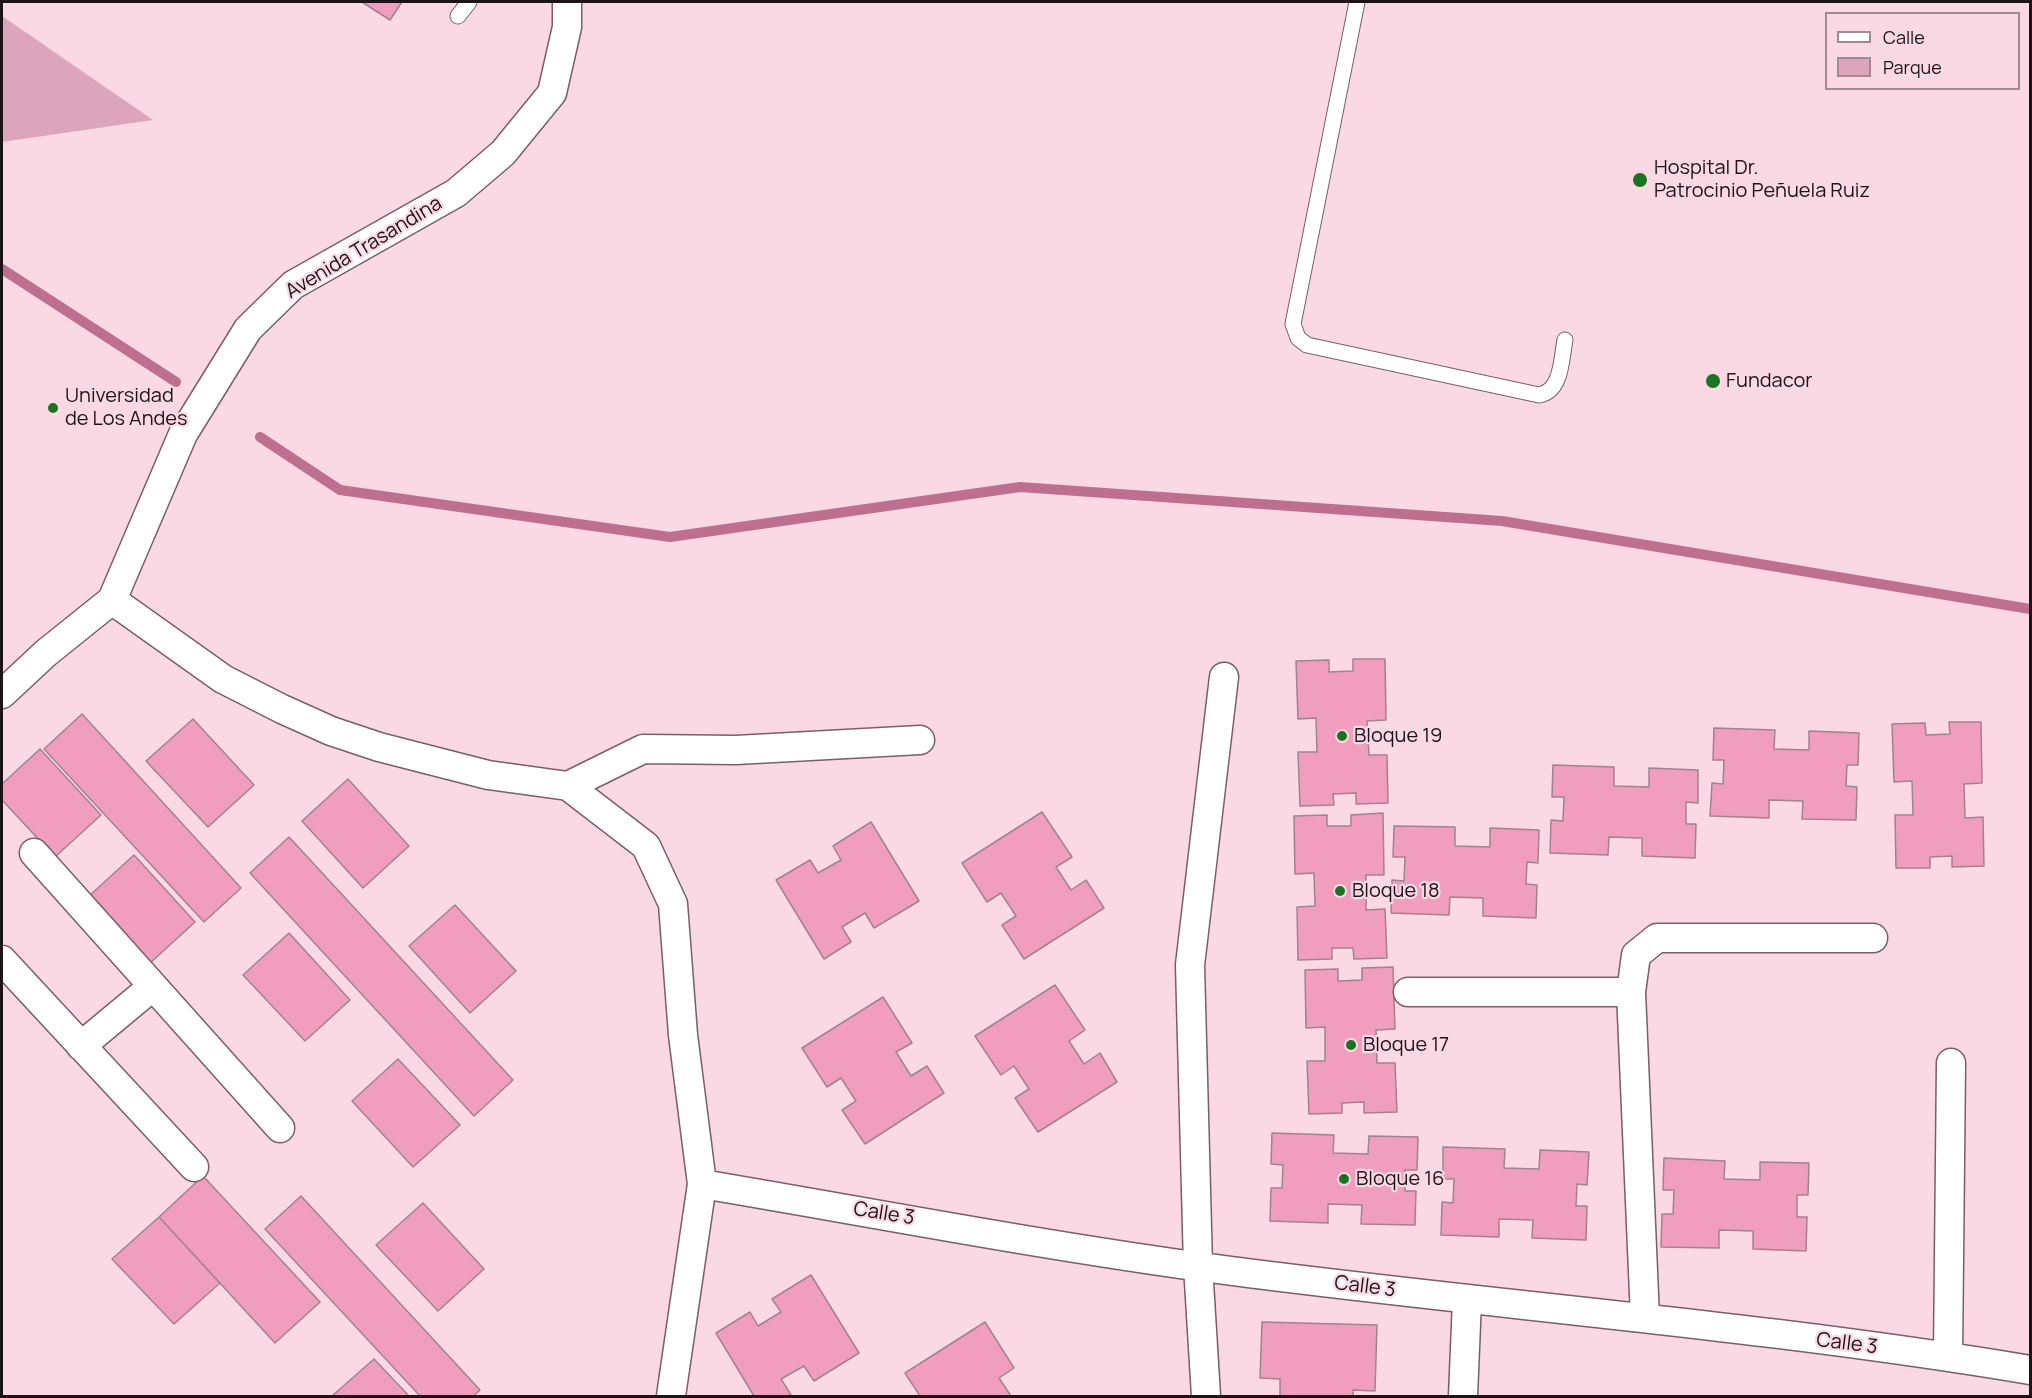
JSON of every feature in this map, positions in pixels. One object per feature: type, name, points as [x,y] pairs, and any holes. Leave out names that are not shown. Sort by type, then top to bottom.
[{"type":"street","name":"Avenida Trasandina","points":[[2,694],[46,653],[112,600],[183,434],[248,329],[293,285],[456,192],[503,153],[552,93],[567,27],[567,2]]},
{"type":"street","points":[[112,600],[223,679],[331,731],[379,747],[488,775],[568,786],[646,846],[673,904],[683,1035],[702,1184],[671,1396]]},
{"type":"street","points":[[1206,1396],[1198,1266],[1190,965],[1224,677]]},
{"type":"street","points":[[568,786],[643,748],[736,750],[920,740]]},
{"type":"street","points":[[34,853],[280,1128]]},
{"type":"street","points":[[1645,1318],[1631,992],[1636,955],[1657,938],[1873,938]]},
{"type":"street","points":[[2,960],[194,1167]]},
{"type":"street","points":[[81,1046],[152,987]]},
{"type":"street","points":[[1408,992],[1631,992]]},
{"type":"street","points":[[1948,1356],[1951,1063]]},
{"type":"street","name":"Calle 3","points":[[702,1184],[1198,1266],[1467,1300],[1645,1318],[1948,1356],[2031,1370]]},
{"type":"street","points":[[1463,1396],[1467,1300]]},
{"type":"lane","points":[[458,16],[469,2]]},
{"type":"lane","points":[[1357,2],[1293,324],[1298,339],[1307,345],[1539,395],[1548,393],[1555,387],[1565,339]]},
{"type":"green space","points":[[2,16],[153,120],[2,142]]},
{"type":"building","points":[[362,2],[402,2],[390,20]]},
{"type":"building","name":"Bloque 19","points":[[1353,659],[1385,659],[1386,720],[1367,721],[1369,755],[1387,755],[1388,803],[1356,804],[1356,793],[1333,794],[1334,805],[1300,806],[1298,752],[1317,752],[1316,718],[1298,719],[1296,661],[1329,660],[1329,672],[1353,671]]},
{"type":"building","points":[[82,714],[241,888],[204,922],[44,749]]},
{"type":"building","points":[[193,719],[254,785],[208,827],[146,761]]},
{"type":"building","points":[[1949,722],[1981,722],[1982,783],[1964,784],[1965,818],[1983,817],[1984,866],[1952,867],[1952,856],[1930,857],[1930,868],[1896,868],[1895,815],[1913,815],[1912,781],[1894,782],[1892,724],[1925,723],[1926,735],[1950,734]]},
{"type":"building","points":[[1714,728],[1775,730],[1774,749],[1809,750],[1809,731],[1859,733],[1858,765],[1847,765],[1846,786],[1857,787],[1856,820],[1802,819],[1803,801],[1769,800],[1769,818],[1710,816],[1712,783],[1723,784],[1724,760],[1713,760]]},
{"type":"building","points":[[40,749],[101,815],[55,857],[2,800],[2,784]]},
{"type":"building","points":[[1553,765],[1614,767],[1614,786],[1649,787],[1649,768],[1698,770],[1698,803],[1686,802],[1686,824],[1696,824],[1695,858],[1642,856],[1642,838],[1609,837],[1608,855],[1550,853],[1551,820],[1563,821],[1564,797],[1552,797]]},
{"type":"building","points":[[348,779],[409,846],[363,888],[302,821]]},
{"type":"building","points":[[1042,812],[1072,857],[1056,867],[1071,890],[1086,880],[1104,908],[1024,959],[1002,925],[1016,916],[1001,893],[987,902],[962,863]]},
{"type":"building","name":"Bloque 18","points":[[1383,813],[1384,875],[1366,875],[1366,910],[1385,909],[1387,958],[1354,959],[1353,948],[1332,948],[1332,959],[1298,960],[1297,907],[1315,906],[1314,873],[1295,874],[1294,816],[1327,815],[1327,826],[1351,826],[1351,815]]},
{"type":"building","points":[[871,822],[919,901],[874,928],[865,913],[842,927],[851,942],[824,959],[776,880],[810,860],[818,873],[841,860],[833,846]]},
{"type":"building","points":[[1394,826],[1455,827],[1455,846],[1490,847],[1490,828],[1539,830],[1538,863],[1527,862],[1526,884],[1537,885],[1536,918],[1483,916],[1483,898],[1450,897],[1449,915],[1391,913],[1392,880],[1404,881],[1405,857],[1393,857]]},
{"type":"building","points":[[289,837],[513,1080],[474,1116],[250,873]]},
{"type":"building","points":[[134,855],[195,922],[149,964],[88,897]]},
{"type":"building","points":[[455,905],[516,971],[470,1013],[409,946]]},
{"type":"building","points":[[289,933],[350,1000],[305,1041],[243,975]]},
{"type":"building","name":"Bloque 17","points":[[1393,967],[1395,1029],[1376,1030],[1377,1063],[1395,1063],[1397,1112],[1364,1113],[1364,1102],[1342,1103],[1342,1113],[1309,1114],[1307,1061],[1325,1061],[1325,1027],[1306,1028],[1305,970],[1338,969],[1338,981],[1362,980],[1362,968]]},
{"type":"building","points":[[1055,985],[1085,1030],[1069,1041],[1084,1064],[1100,1053],[1117,1082],[1038,1132],[1015,1098],[1029,1089],[1014,1066],[1001,1075],[975,1036]]},
{"type":"building","points":[[883,997],[912,1043],[896,1052],[911,1076],[927,1066],[944,1093],[865,1144],[842,1110],[856,1101],[841,1078],[827,1087],[802,1048]]},
{"type":"building","points":[[398,1059],[460,1125],[413,1167],[352,1101]]},
{"type":"building","name":"Bloque 16","points":[[1272,1133],[1334,1135],[1333,1153],[1368,1154],[1369,1136],[1418,1137],[1417,1170],[1405,1170],[1405,1191],[1416,1191],[1415,1225],[1361,1224],[1362,1205],[1328,1204],[1328,1223],[1270,1221],[1271,1188],[1282,1188],[1283,1165],[1271,1164]]},
{"type":"building","points":[[1443,1147],[1505,1149],[1504,1168],[1539,1169],[1540,1150],[1589,1152],[1587,1185],[1577,1184],[1576,1206],[1587,1206],[1586,1240],[1532,1238],[1533,1220],[1499,1219],[1499,1237],[1441,1235],[1442,1202],[1453,1203],[1454,1179],[1443,1179]]},
{"type":"building","points":[[1664,1158],[1725,1161],[1724,1179],[1760,1180],[1760,1162],[1809,1163],[1808,1195],[1797,1195],[1797,1217],[1807,1217],[1806,1251],[1753,1249],[1753,1231],[1719,1230],[1719,1248],[1661,1247],[1662,1214],[1673,1214],[1674,1190],[1663,1190]]},
{"type":"building","points":[[203,1176],[320,1302],[275,1343],[159,1217]]},
{"type":"building","points":[[301,1196],[480,1390],[473,1396],[420,1396],[265,1229]]},
{"type":"building","points":[[423,1203],[484,1269],[438,1311],[376,1245]]},
{"type":"building","points":[[159,1217],[220,1283],[174,1324],[112,1259]]},
{"type":"building","points":[[811,1275],[859,1353],[814,1381],[804,1366],[781,1379],[791,1395],[754,1396],[716,1333],[750,1312],[758,1326],[781,1312],[772,1299]]},
{"type":"building","points":[[985,1322],[1014,1368],[999,1378],[1011,1396],[920,1396],[905,1373]]},
{"type":"building","points":[[1262,1322],[1377,1325],[1375,1391],[1353,1390],[1353,1396],[1280,1396],[1280,1379],[1260,1378]]},
{"type":"building","points":[[374,1359],[409,1396],[332,1396]]},
{"type":"waterway","points":[[2,269],[176,382]]},
{"type":"waterway","points":[[260,437],[340,490],[670,537],[1020,487],[1502,521],[2030,609]]},
{"type":"place","name":"Hospital Dr. Patrocinio Peñuela Ruiz","points":[[1640,180]]},
{"type":"place","name":"Fundacor","points":[[1713,381]]},
{"type":"place","name":"Universidad de Los Andes","points":[[53,408]]},
{"type":"place","name":"Bloque 19","points":[[1342,736]]},
{"type":"place","name":"Bloque 18","points":[[1340,891]]},
{"type":"place","name":"Bloque 17","points":[[1351,1045]]},
{"type":"place","name":"Bloque 16","points":[[1344,1179]]}]
